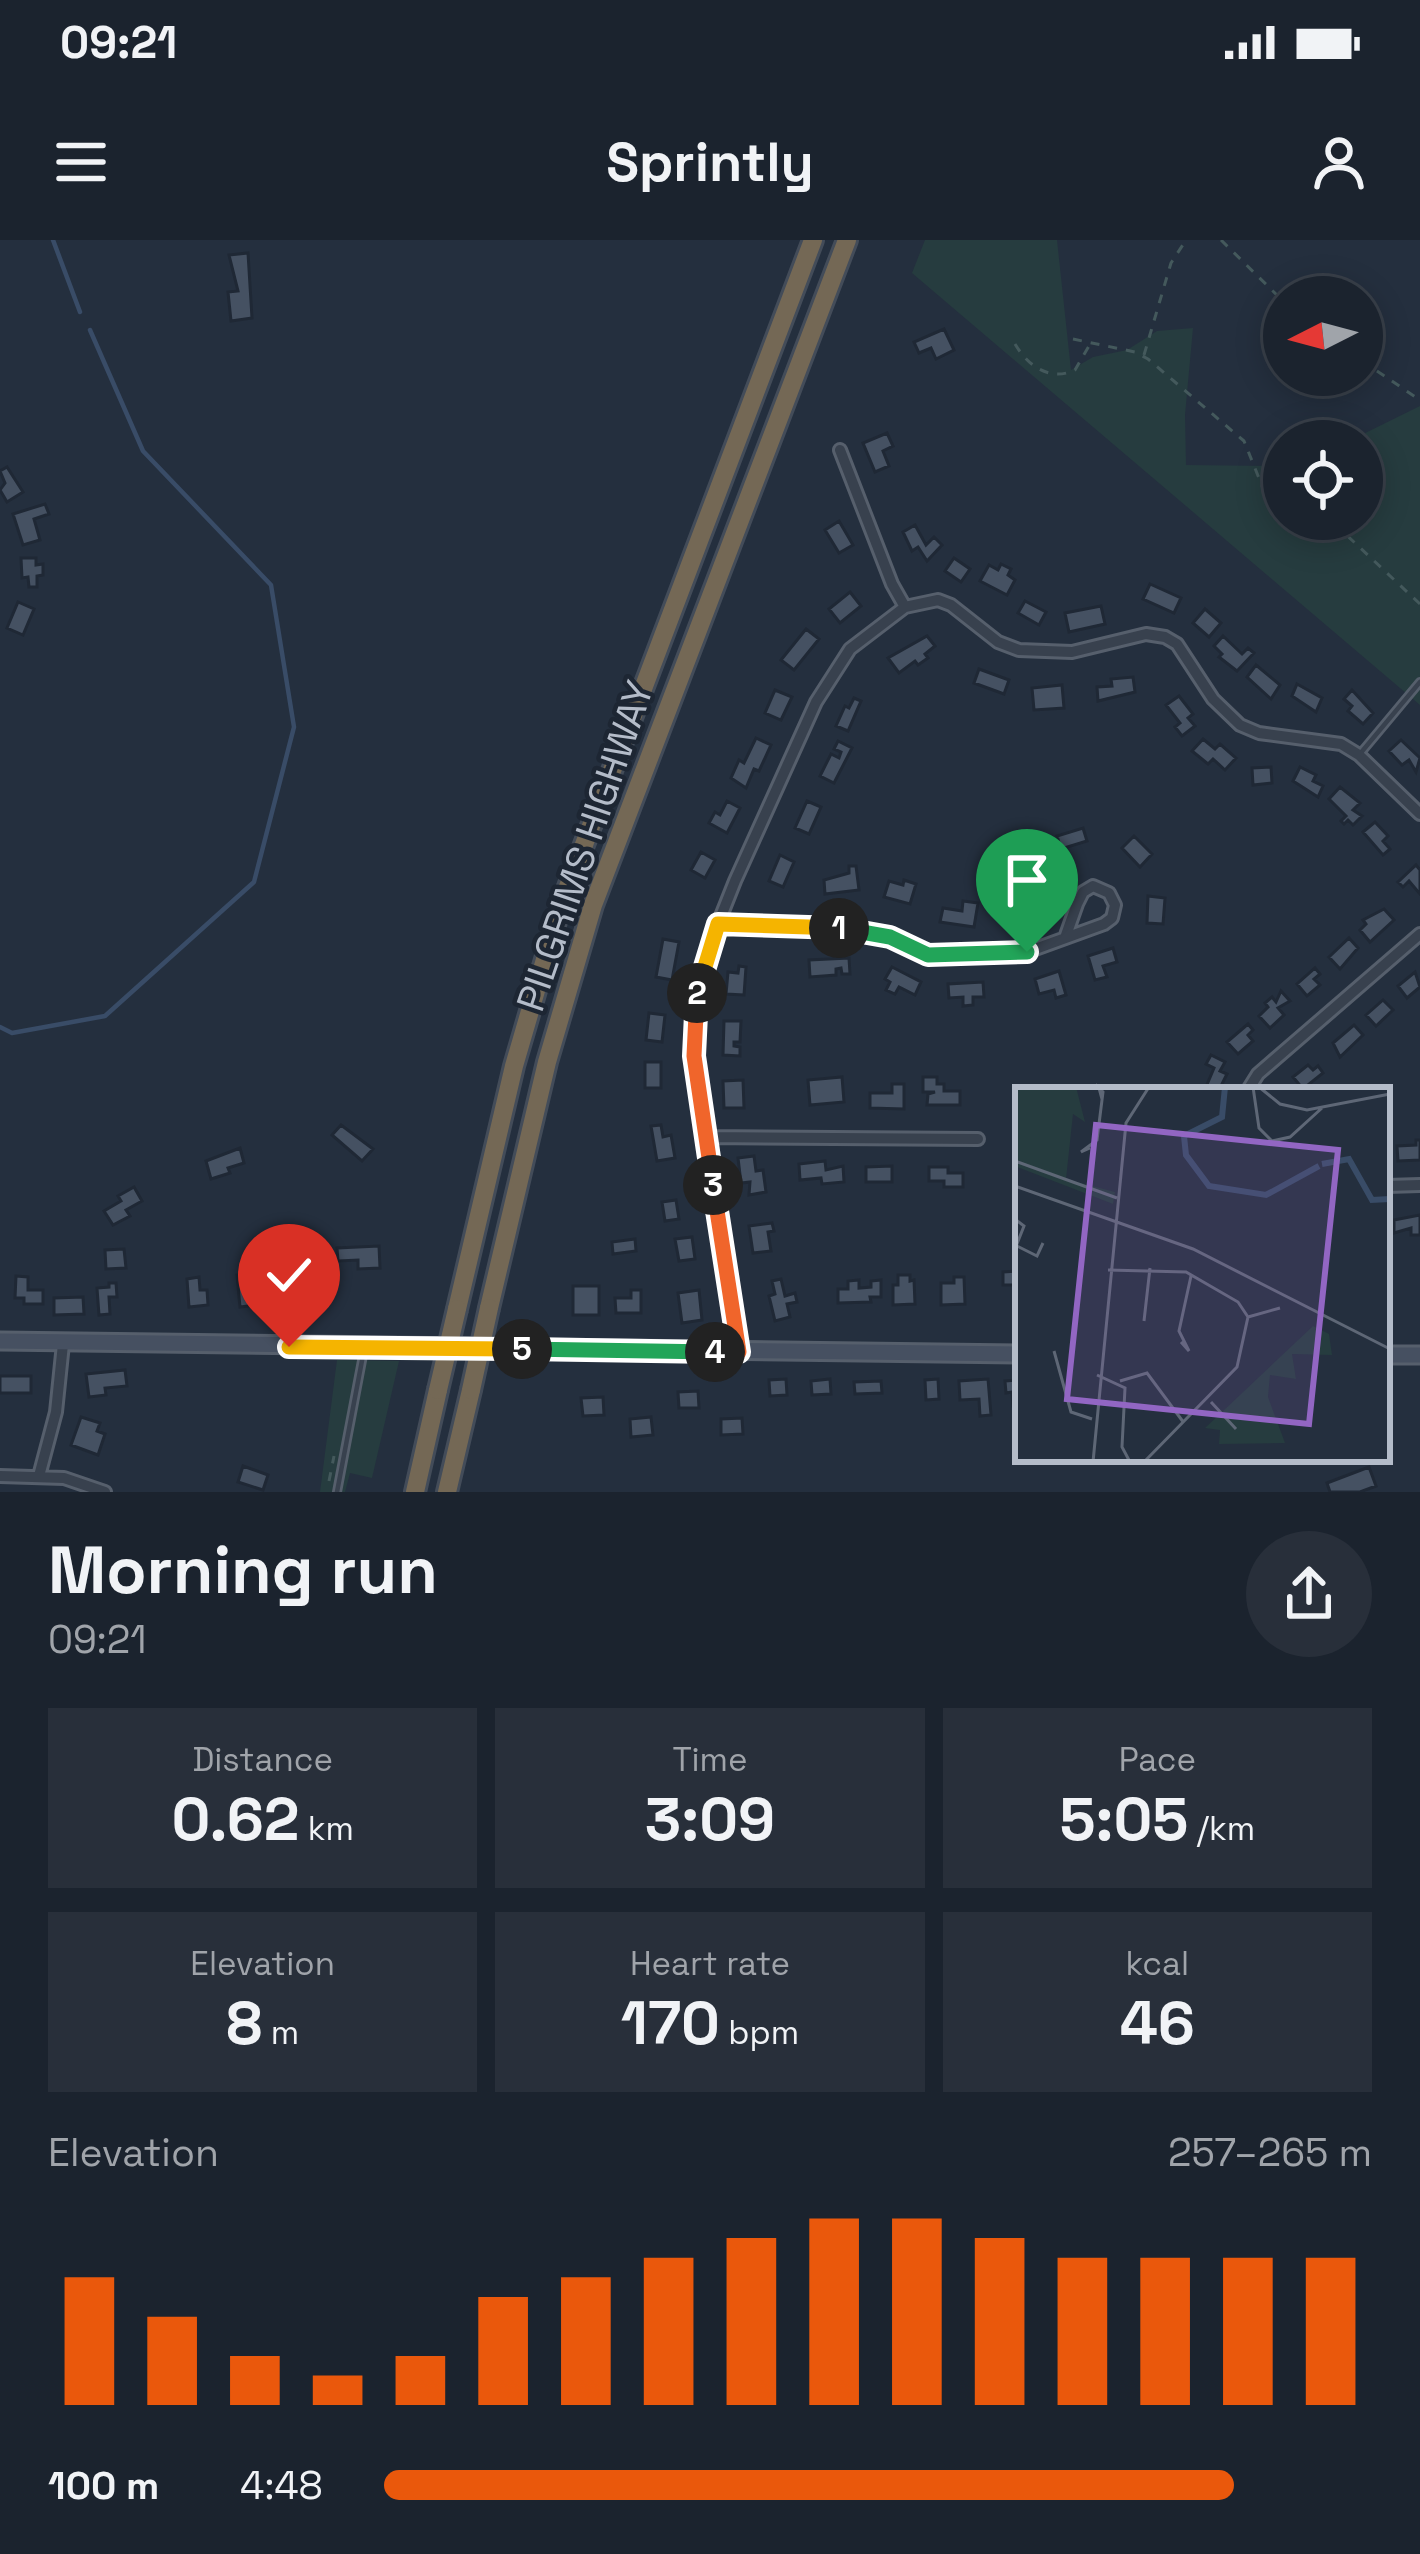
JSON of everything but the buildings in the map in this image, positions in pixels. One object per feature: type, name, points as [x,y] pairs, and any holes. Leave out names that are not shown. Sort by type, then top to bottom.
[{"type":"highway","name":"PILGRIMS HIGHWAY","points":[[415,1492],[520,1042],[567,885],[813,240]]},
{"type":"highway","name":"PILGRIMS HIGHWAY","points":[[447,1492],[547,1062],[593,905],[847,240]]},
{"type":"street","points":[[841,450],[905,607]]},
{"type":"street","points":[[739,1352],[693,1035],[706,954],[718,924],[834,670],[850,649],[905,607],[938,600],[998,642],[1043,653],[1072,652],[1146,634],[1165,637],[1177,644],[1213,699],[1240,725],[1258,733],[1324,739],[1359,755],[1420,814]]},
{"type":"street","points":[[718,924],[869,931],[928,955],[1012,955],[1047,947],[1112,918],[1115,905],[1109,893],[1094,886],[1083,892],[1065,938]]},
{"type":"street","points":[[1250,1087],[1258,1074],[1420,934]]},
{"type":"street","points":[[706,1137],[978,1139]]},
{"type":"street","points":[[1390,1186],[1420,1185]]},
{"type":"street","points":[[0,1342],[1015,1354]]},
{"type":"street","points":[[39,1476],[56,1412],[63,1344]]},
{"type":"street","points":[[1390,1355],[1420,1354]]},
{"type":"street","points":[[0,1476],[79,1480],[105,1492]]},
{"type":"lane","points":[[1359,755],[1420,682]]},
{"type":"lane","points":[[337,1492],[364,1347]]},
{"type":"path","points":[[1144,356],[1171,263],[1186,240]]},
{"type":"path","points":[[1221,240],[1263,281]]},
{"type":"path","points":[[1073,339],[1144,356],[1244,441],[1263,488]]},
{"type":"path","points":[[1015,344],[1028,362],[1046,374],[1059,375],[1075,370],[1090,344]]},
{"type":"path","points":[[1383,375],[1420,400]]},
{"type":"path","points":[[1354,540],[1420,604]]},
{"type":"green space","points":[[925,240],[1057,240],[1071,370],[1093,357],[1127,350],[1157,331],[1193,328],[1186,465],[1263,466],[1263,540],[1383,540],[1383,424],[1420,406],[1420,705],[912,273]]},
{"type":"green space","points":[[337,1360],[399,1361],[372,1478],[350,1473],[345,1492],[320,1492]]},
{"type":"waterway","points":[[53,240],[80,312]]},
{"type":"waterway","points":[[0,1027],[12,1033],[105,1016],[254,882],[294,727],[271,585],[143,451],[90,330]]},
{"type":"route","points":[[289,1347],[739,1352],[694,1056],[695,1005],[718,924],[869,931],[928,955],[1027,952]]}]
